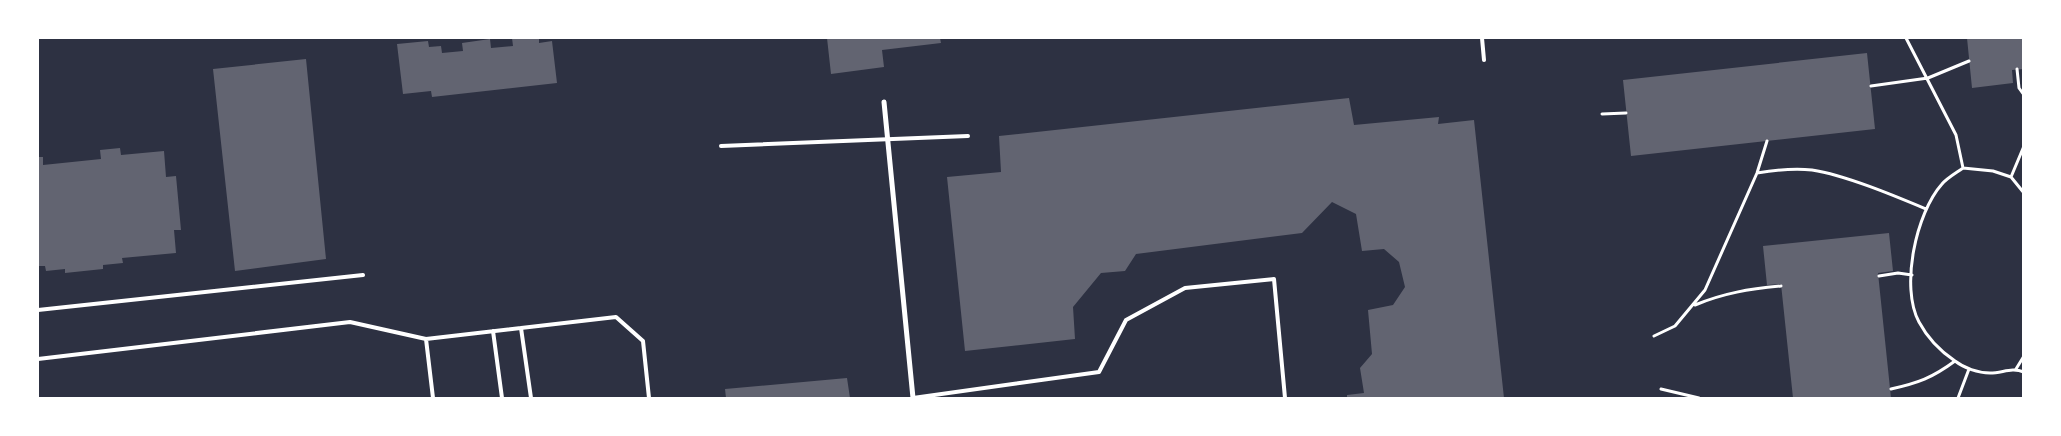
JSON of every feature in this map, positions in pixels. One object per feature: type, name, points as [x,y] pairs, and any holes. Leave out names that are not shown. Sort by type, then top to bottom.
[{"type":"street","points":[[884,102],[913,398]]},
{"type":"lane","points":[[1482,38],[1484,60]]},
{"type":"lane","points":[[721,146],[968,136]]},
{"type":"lane","points":[[38,310],[363,275]]},
{"type":"lane","points":[[913,398],[1099,372],[1126,320],[1185,288],[1274,279],[1285,398]]},
{"type":"lane","points":[[38,358],[350,322],[426,339],[616,317],[643,341],[649,398]]},
{"type":"lane","points":[[521,328],[531,398]]},
{"type":"lane","points":[[493,331],[502,398]]},
{"type":"lane","points":[[426,339],[433,398]]},
{"type":"path","points":[[1906,38],[1956,135],[1963,168]]},
{"type":"path","points":[[1871,86],[1928,78],[1969,61]]},
{"type":"path","points":[[2017,69],[2019,88],[2024,95]]},
{"type":"path","points":[[1602,114],[1626,113]]},
{"type":"path","points":[[1654,336],[1675,326],[1705,290],[1757,173],[1767,141]]},
{"type":"path","points":[[2010,177],[2024,146]]},
{"type":"path","points":[[2024,193],[2010,177],[1992,171],[1963,168],[1942,184],[1926,210],[1917,232],[1912,275],[1912,298],[1918,322],[1936,346],[1969,369],[1990,373],[2016,369],[2024,372]]},
{"type":"path","points":[[1757,173],[1780,169],[1812,170],[1861,185],[1926,210]]},
{"type":"path","points":[[1879,276],[1898,273],[1912,275]]},
{"type":"path","points":[[1692,306],[1719,295],[1781,286]]},
{"type":"path","points":[[2016,369],[2024,356]]},
{"type":"path","points":[[1890,389],[1908,386],[1936,376],[1955,361]]},
{"type":"path","points":[[1958,398],[1969,369]]},
{"type":"path","points":[[1661,390],[1699,398]]},
{"type":"building","points":[[512,38],[539,38],[539,43],[552,41],[557,83],[432,97],[431,91],[403,94],[397,44],[428,41],[429,47],[441,46],[442,53],[463,51],[462,43],[490,39],[491,48],[513,46]]},
{"type":"building","points":[[827,38],[940,38],[941,43],[882,50],[884,67],[831,74]]},
{"type":"building","points":[[1967,38],[2024,38],[2024,69],[2012,70],[2013,83],[1972,88]]},
{"type":"building","points":[[1867,53],[1875,129],[1631,156],[1623,80]]},
{"type":"building","points":[[306,59],[326,259],[235,271],[213,69]]},
{"type":"building","points":[[1349,98],[1354,125],[1439,117],[1438,124],[1474,120],[1504,398],[1347,398],[1347,395],[1364,393],[1360,368],[1372,354],[1368,310],[1393,305],[1405,287],[1399,262],[1384,249],[1362,251],[1356,214],[1332,202],[1302,233],[1136,254],[1125,271],[1101,273],[1073,307],[1075,339],[965,351],[947,177],[1001,172],[999,136]]},
{"type":"building","points":[[120,148],[121,155],[164,151],[166,177],[176,176],[181,230],[174,230],[176,253],[122,258],[123,263],[103,265],[103,269],[65,273],[65,269],[46,271],[45,266],[38,266],[38,157],[43,157],[43,165],[101,159],[100,150]]},
{"type":"building","points":[[1889,233],[1893,271],[1878,273],[1891,398],[1793,398],[1781,284],[1767,285],[1763,246]]},
{"type":"building","points":[[847,378],[850,398],[726,398],[725,389]]}]
